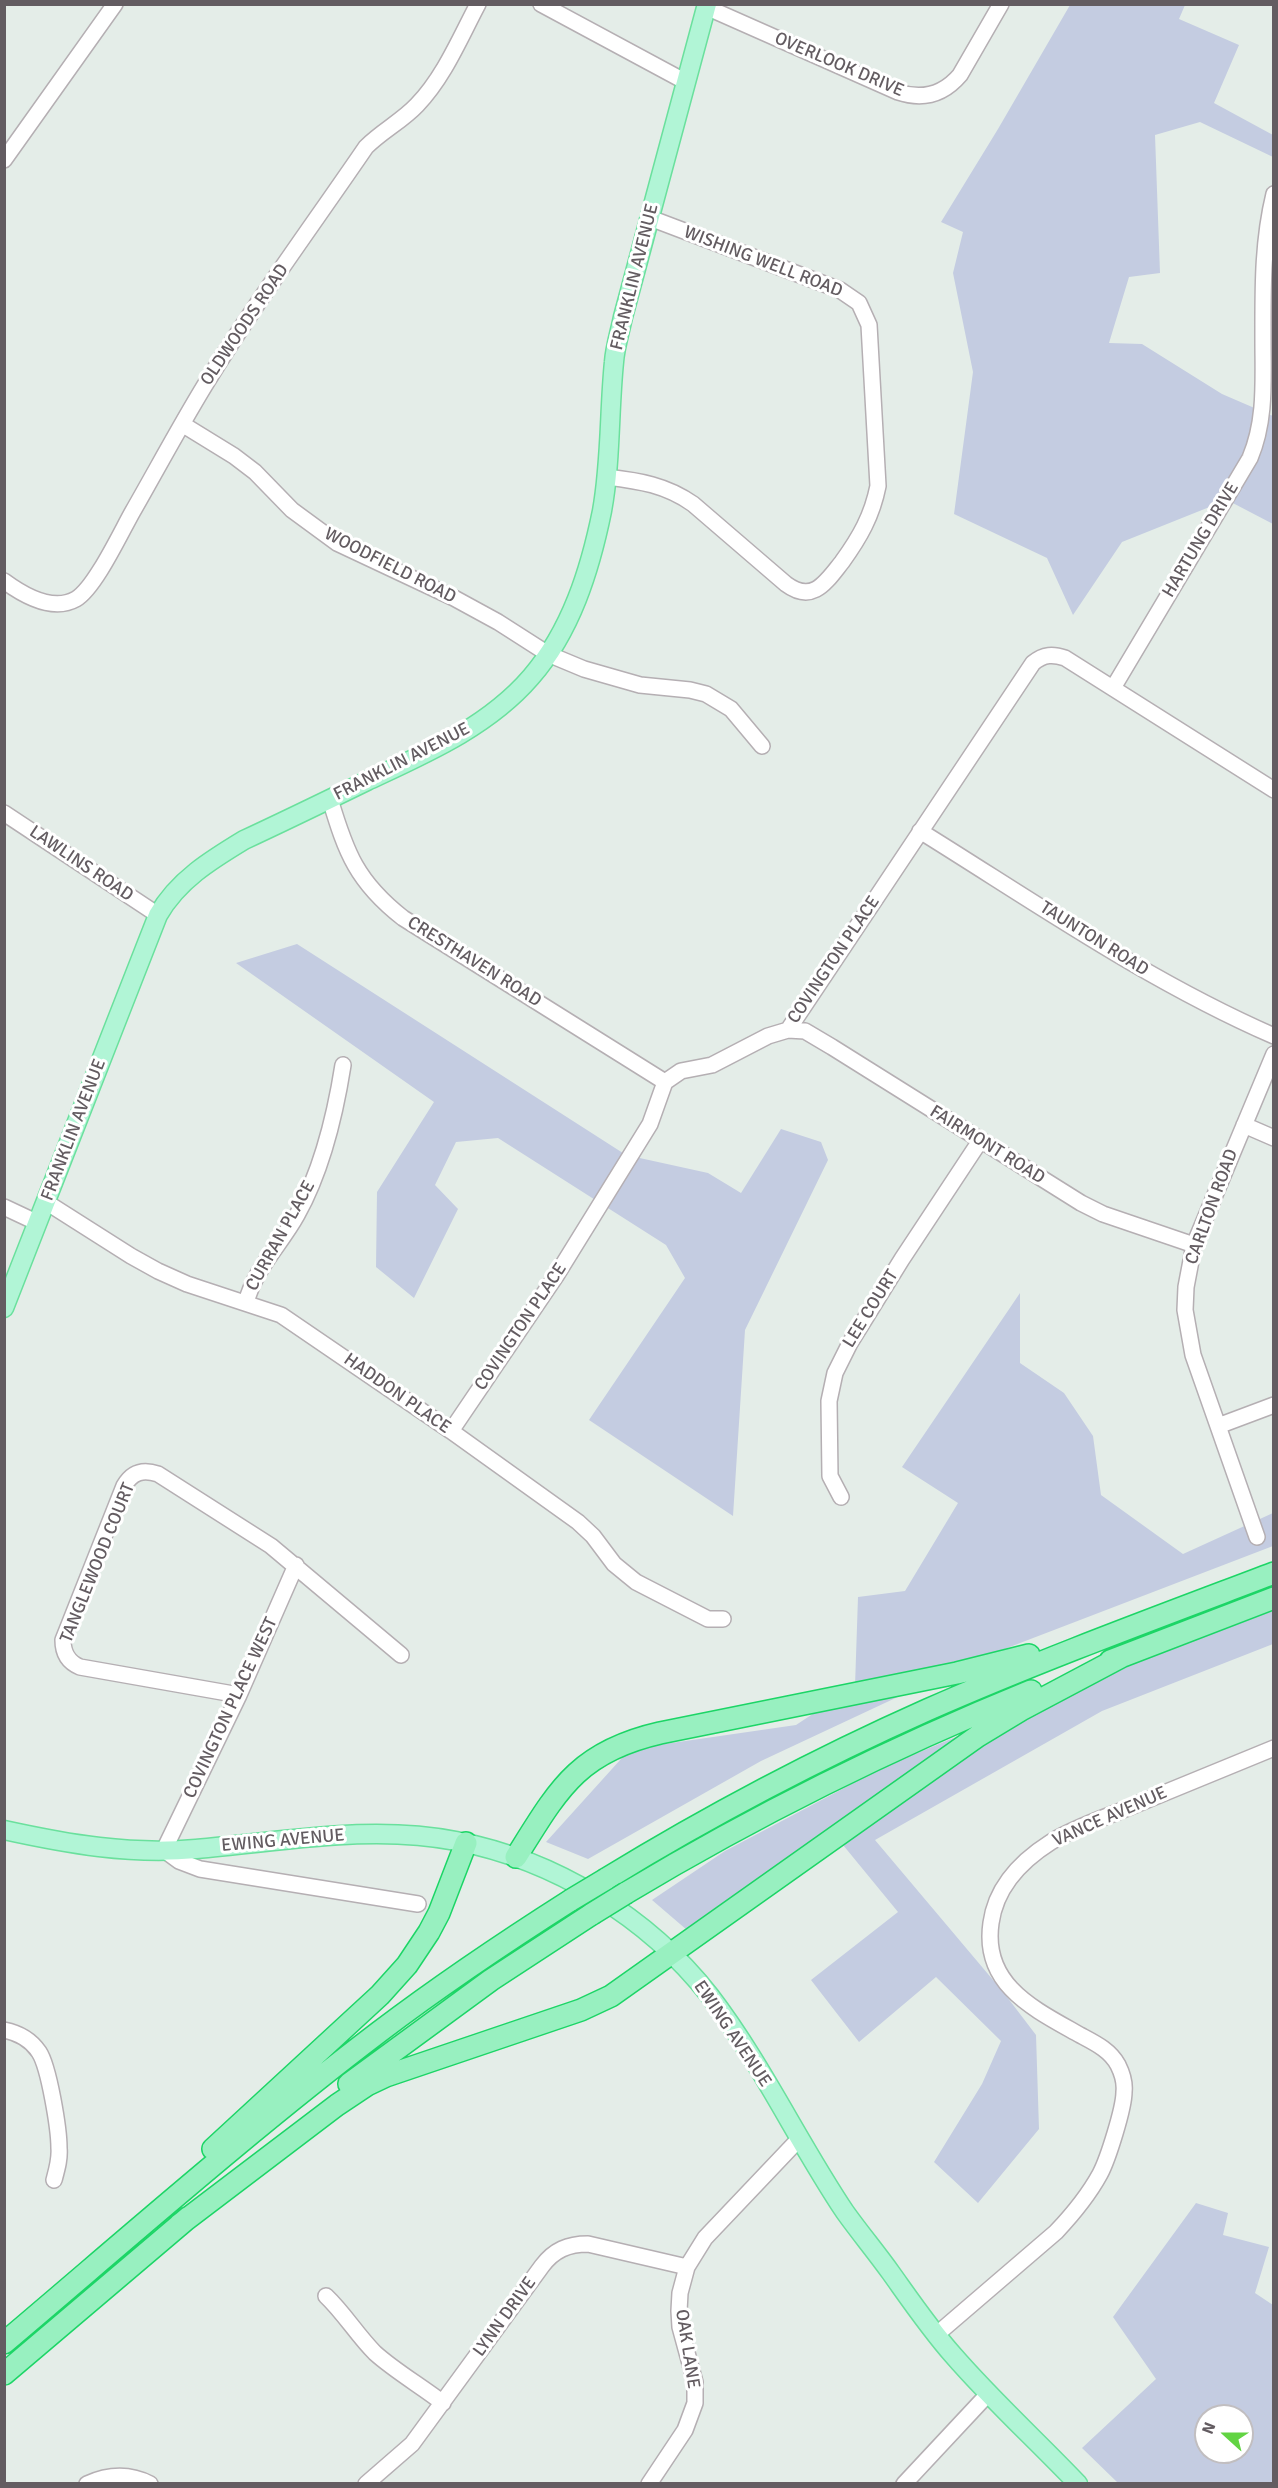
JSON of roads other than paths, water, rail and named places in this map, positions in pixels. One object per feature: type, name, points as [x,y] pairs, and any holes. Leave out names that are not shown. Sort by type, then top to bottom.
[{"type":"highway","points":[[4,2343],[341,2061],[447,1983],[571,1900],[704,1822],[820,1761],[929,1710],[1100,1639],[1274,1573]]},
{"type":"highway","points":[[4,2374],[300,2123],[395,2049],[491,1980],[626,1893],[722,1837],[830,1781],[974,1714],[1274,1598]]},
{"type":"highway","points":[[516,1857],[549,1804],[568,1780],[594,1758],[624,1742],[976,1669],[1100,1639]]},
{"type":"highway","points":[[179,2225],[322,2116],[367,2085],[386,2076],[581,2010],[626,1987],[984,1732],[1020,1710],[1121,1657]]},
{"type":"highway","points":[[4,2343],[394,1981],[429,1932],[466,1843]]},
{"type":"main road","name":"FRANKLIN AVENUE","points":[[4,1308],[158,915],[177,888],[220,855],[432,750],[475,725],[516,693],[548,654],[564,627],[596,541],[607,477],[614,359],[623,317],[706,6]]},
{"type":"main road","name":"EWING AVENUE","points":[[4,1830],[74,1845],[164,1850],[378,1834],[433,1837],[466,1843],[516,1857],[566,1879],[599,1898],[631,1920],[671,1954],[697,1981],[722,2013],[845,2212],[936,2336],[1078,2484]]},
{"type":"street","points":[[4,160],[115,4]]},
{"type":"street","name":"OLDWOODS ROAD","points":[[4,581],[33,598],[48,602],[67,602],[83,593],[109,553],[182,424],[229,347],[366,147],[377,135],[406,116],[429,90],[478,4]]},
{"type":"street","points":[[541,4],[687,81]]},
{"type":"street","name":"OVERLOOK DRIVE","points":[[706,6],[898,92],[919,97],[941,91],[960,75],[1001,4]]},
{"type":"street","name":"HARTUNG DRIVE","points":[[1113,688],[1256,444],[1263,408],[1264,243],[1274,194]]},
{"type":"street","name":"WISHING WELL ROAD","points":[[607,477],[648,482],[678,494],[693,504],[786,584],[802,592],[818,589],[825,584],[861,536],[878,486],[870,325],[859,303],[840,290],[650,218]]},
{"type":"street","name":"WOODFIELD ROAD","points":[[182,424],[234,456],[255,472],[292,510],[337,543],[454,598],[498,622],[548,654],[611,679],[706,694],[731,709],[762,747]]},
{"type":"street","name":"COVINGTON PLACE","points":[[451,1431],[556,1276],[645,1134],[656,1113],[665,1083],[681,1071],[712,1065],[768,1036],[788,1030],[1033,663],[1039,658],[1055,655],[1065,658],[1113,688]]},
{"type":"street","points":[[1113,688],[1274,790]]},
{"type":"street","name":"CRESTHAVEN ROAD","points":[[330,799],[349,855],[361,876],[382,901],[403,918],[665,1083]]},
{"type":"street","name":"LAWLINS ROAD","points":[[4,813],[158,915]]},
{"type":"street","name":"TAUNTON ROAD","points":[[920,831],[1147,973],[1230,1017],[1274,1036]]},
{"type":"street","name":"FAIRMONT ROAD","points":[[788,1030],[805,1032],[832,1047],[1081,1203],[1103,1214],[1194,1245]]},
{"type":"street","name":"CARLTON ROAD","points":[[1257,1537],[1193,1355],[1188,1332],[1186,1287],[1194,1245],[1274,1054]]},
{"type":"street","name":"CURRAN PLACE","points":[[246,1303],[252,1283],[261,1267],[296,1218],[309,1193],[338,1095],[343,1065]]},
{"type":"street","points":[[1244,1125],[1274,1138]]},
{"type":"street","name":"LEE COURT","points":[[841,1497],[830,1476],[829,1401],[835,1373],[849,1343],[902,1258],[980,1141]]},
{"type":"street","name":"HADDON PLACE","points":[[46,1202],[159,1271],[187,1284],[280,1315],[451,1431],[578,1522],[593,1536],[614,1564],[636,1582],[708,1619],[723,1619]]},
{"type":"street","points":[[4,1207],[38,1223]]},
{"type":"street","points":[[1218,1426],[1274,1405]]},
{"type":"street","name":"TANGLEWOOD COURT","points":[[239,1695],[80,1667],[69,1661],[65,1655],[63,1640],[124,1486],[135,1474],[150,1471],[158,1474],[225,1515],[296,1565],[401,1655]]},
{"type":"street","name":"COVINGTON PLACE WEST","points":[[164,1850],[239,1695],[296,1565]]},
{"type":"street","name":"VANCE AVENUE","points":[[936,2336],[1056,2232],[1072,2215],[1101,2172],[1123,2102],[1123,2078],[1113,2058],[1099,2045],[1031,2008],[1008,1987],[999,1972],[992,1951],[990,1928],[992,1913],[1004,1884],[1029,1858],[1071,1831],[1274,1748]]},
{"type":"street","name":"EWING AVENUE","points":[[164,1850],[179,1861],[200,1869],[418,1904]]},
{"type":"street","points":[[4,2030],[23,2036],[32,2043],[44,2063],[59,2146],[59,2162],[54,2180]]},
{"type":"street","name":"OAK LANE","points":[[649,2484],[686,2430],[695,2403],[695,2382],[680,2327],[679,2311],[680,2293],[687,2266],[705,2238],[800,2138]]},
{"type":"street","name":"LYNN DRIVE","points":[[366,2484],[412,2444],[542,2266],[556,2251],[576,2244],[588,2244],[687,2266]]},
{"type":"street","points":[[326,2296],[341,2310],[356,2332],[375,2353],[443,2403]]},
{"type":"street","points":[[904,2484],[990,2393]]},
{"type":"street","points":[[87,2484],[116,2476],[130,2477],[150,2484]]}]
